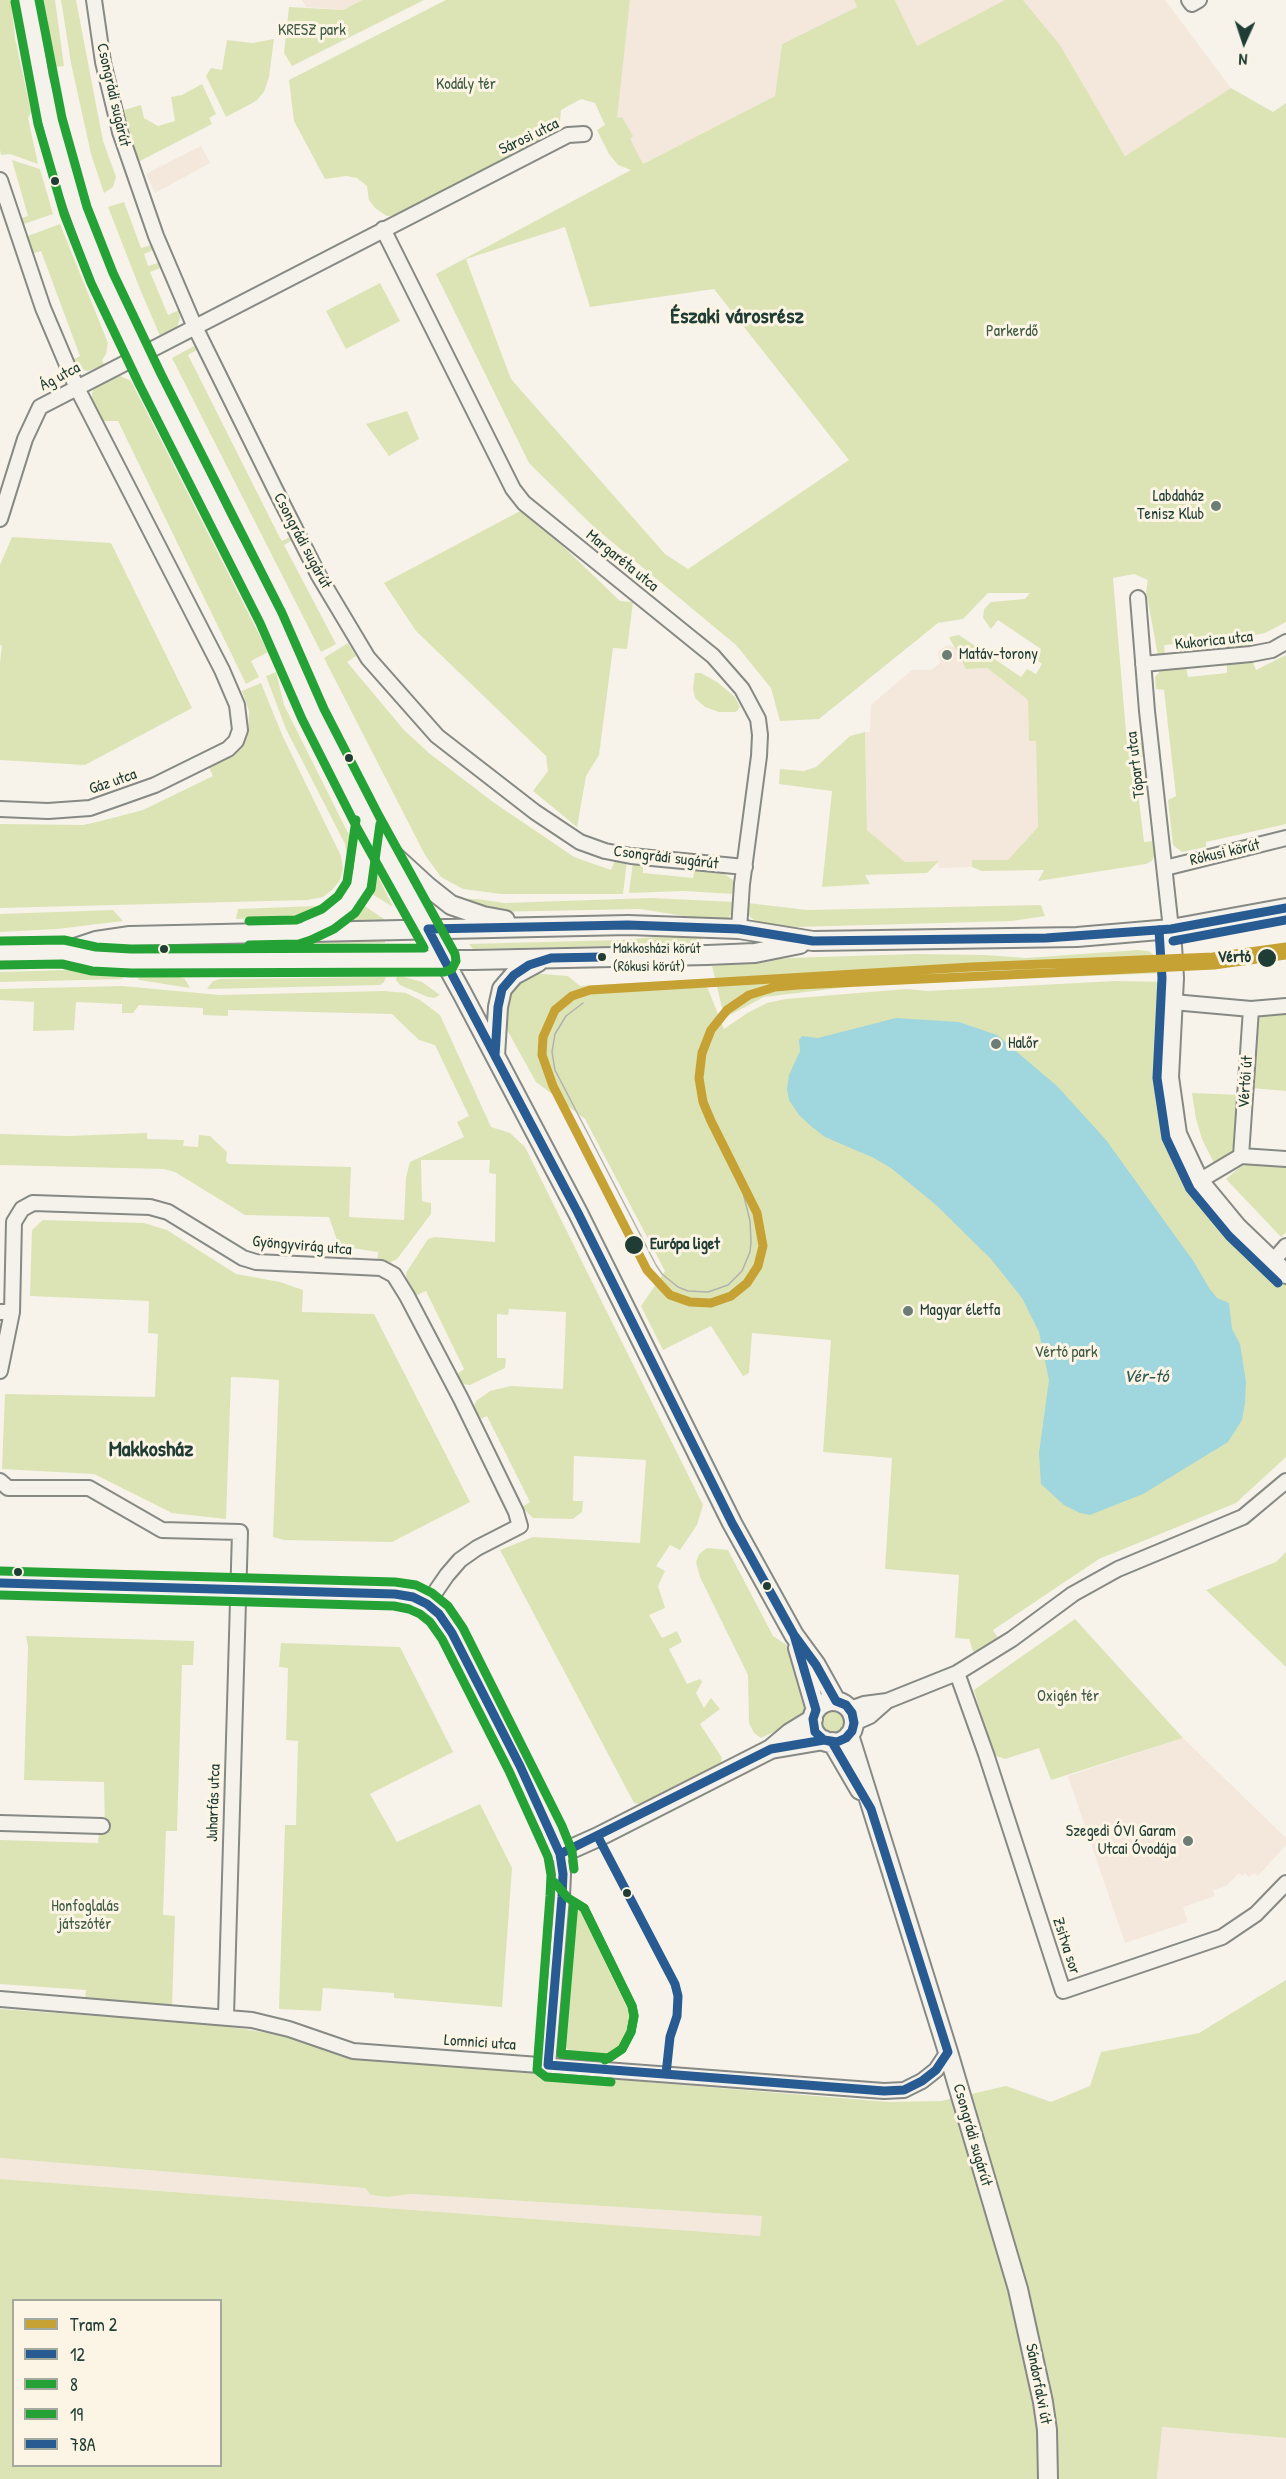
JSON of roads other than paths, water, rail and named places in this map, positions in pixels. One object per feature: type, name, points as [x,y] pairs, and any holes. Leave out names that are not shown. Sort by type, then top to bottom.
[{"type":"main road","name":"Csongrádi sugárút","points":[[27,0],[50,121],[70,193],[102,278],[139,357],[271,618],[313,714],[368,822],[428,929],[578,1213],[732,1522],[794,1635],[816,1665],[847,1717],[871,1809],[948,2052],[1018,2289]]},
{"type":"main road","points":[[298,932],[328,919],[347,904],[356,892],[362,872],[368,822]]},
{"type":"main road","points":[[380,843],[451,905],[483,916],[540,927]]},
{"type":"main road","points":[[63,952],[96,941],[130,936],[628,925],[739,930],[813,941],[1077,937],[1171,928],[1286,908]]},
{"type":"main road","points":[[1171,928],[1174,978],[1169,1077],[1177,1134],[1199,1181],[1237,1227],[1279,1268]]},
{"type":"main road","points":[[739,930],[741,939],[755,952]]},
{"type":"main road","points":[[714,955],[726,950],[735,941],[739,930]]},
{"type":"main road","points":[[0,953],[63,952],[94,959],[131,962],[444,960],[714,955],[755,952],[813,941]]},
{"type":"main road","points":[[495,1056],[498,1007],[502,989],[521,969],[551,958]]},
{"type":"main road","points":[[0,1583],[395,1594],[413,1597],[427,1604],[439,1614],[452,1634],[552,1831],[560,1854],[771,1749],[825,1703],[847,1717],[842,1740],[771,1749]]},
{"type":"main road","name":"Csongrádi sugárút","points":[[794,1635],[814,1714],[815,1732],[828,1741],[871,1809]]},
{"type":"main road","name":"Sándorfalvi út","points":[[1018,2289],[1043,2402],[1047,2430],[1048,2479]]},
{"type":"street","name":"Csongrádi sugárút","points":[[94,0],[103,63],[132,172],[156,236],[194,325],[319,576],[368,658],[437,736],[535,812],[580,842],[605,851],[630,856],[745,867]]},
{"type":"street","name":"Sárosi utca","points":[[139,357],[194,325],[568,135],[584,134]]},
{"type":"street","points":[[0,180],[43,308],[76,386]]},
{"type":"street","name":"Margaréta utca","points":[[383,229],[513,489],[524,503],[713,656],[742,689],[758,719],[760,735],[739,930]]},
{"type":"street","name":"Ág utca","points":[[0,519],[25,438],[40,406],[76,386],[139,357]]},
{"type":"street","name":"Gáz utca","points":[[0,809],[48,811],[90,808],[155,785],[228,749],[236,741],[240,730],[237,705],[222,670],[76,386]]},
{"type":"street","name":"Tópart utca","points":[[1138,597],[1171,928]]},
{"type":"street","name":"Kukorica utca","points":[[1143,664],[1251,654],[1272,650],[1286,642]]},
{"type":"street","name":"Rókusi körút","points":[[1164,868],[1286,838]]},
{"type":"street","points":[[1173,1002],[1251,1009],[1286,1006]]},
{"type":"street","name":"Vértói út","points":[[1241,1156],[1251,1009]]},
{"type":"street","points":[[1199,1181],[1241,1156],[1286,1159]]},
{"type":"street","name":"Gyöngyvirág utca","points":[[0,1371],[14,1222],[22,1209],[33,1203],[150,1207],[168,1212],[243,1258],[256,1262],[381,1268],[393,1275],[407,1296],[461,1399],[516,1512],[520,1526],[477,1548],[460,1560],[427,1604]]},
{"type":"street","points":[[1279,1268],[1286,1246]]},
{"type":"street","name":"Juharfás utca","points":[[0,1481],[8,1488],[89,1488],[162,1530],[240,1532],[226,2016]]},
{"type":"street","points":[[847,1717],[870,1716],[887,1701],[957,1673],[1012,1640],[1072,1594],[1118,1569],[1243,1518],[1286,1481]]},
{"type":"street","name":"Zsitva sor","points":[[957,1673],[1063,1991],[1222,1937],[1256,1914],[1286,1883]]},
{"type":"street","points":[[0,1823],[102,1826]]},
{"type":"street","points":[[548,2065],[563,1874],[560,1854]]},
{"type":"street","name":"Lomnici utca","points":[[0,1999],[226,2016],[289,2029],[353,2051],[884,2091],[904,2090],[922,2081],[936,2070],[948,2052]]},
{"type":"water","name":"Vér-tó","points":[[896,1018],[959,1022],[997,1035],[1057,1086],[1106,1140],[1194,1262],[1209,1288],[1217,1298],[1229,1303],[1232,1329],[1240,1344],[1246,1382],[1242,1420],[1228,1442],[1143,1494],[1090,1515],[1064,1505],[1041,1484],[1039,1453],[1049,1380],[1039,1332],[1022,1298],[991,1259],[936,1205],[891,1168],[874,1158],[825,1137],[799,1115],[789,1100],[787,1089],[789,1075],[800,1051],[799,1040],[802,1036],[818,1038]]},
{"type":"tram line","name":"2","points":[[1286,947],[1213,957],[971,967],[590,990],[572,996],[555,1010],[543,1037],[542,1055],[553,1086],[647,1270],[670,1295],[690,1302],[711,1303],[731,1296],[747,1283],[758,1266],[763,1246],[757,1213],[711,1121],[703,1102],[699,1078],[702,1053],[711,1030],[727,1010],[749,995],[775,987],[798,985],[1214,965],[1286,955]]},
{"type":"tram line","points":[[583,1003],[566,1016],[555,1034],[552,1052],[555,1070],[656,1265],[662,1274],[678,1287],[688,1291],[708,1292],[728,1285],[742,1271],[750,1252],[751,1242],[750,1221],[740,1180]]},
{"type":"place","name":"Labdaház Tenisz Klub","points":[[1216,506]]},
{"type":"place","name":"Matáv-torony","points":[[947,655]]},
{"type":"place","name":"Makkosházi körút (Rókusi körút)","points":[[602,957]]},
{"type":"place","name":"Vértó","points":[[1267,958]]},
{"type":"place","name":"Halőr","points":[[996,1044]]},
{"type":"place","name":"Európa liget","points":[[634,1245]]},
{"type":"place","name":"Magyar életfa","points":[[908,1311]]},
{"type":"place","name":"Szegedi ÓVI Garam Utcai Óvodája","points":[[1188,1841]]},
{"type":"district","name":"Északi városrész","points":[[737,317]]},
{"type":"district","name":"Makkosház","points":[[151,1450]]},
{"type":"park label","name":"KRESZ park","points":[[312,31]]},
{"type":"park label","name":"Kodály tér","points":[[466,85]]},
{"type":"park label","name":"Parkerdő","points":[[1012,332]]},
{"type":"park label","name":"Vértó park","points":[[1066,1353]]},
{"type":"park label","name":"Oxigén tér","points":[[1068,1697]]},
{"type":"park label","name":"Honfoglalás játszótér","points":[[85,1916]]}]
